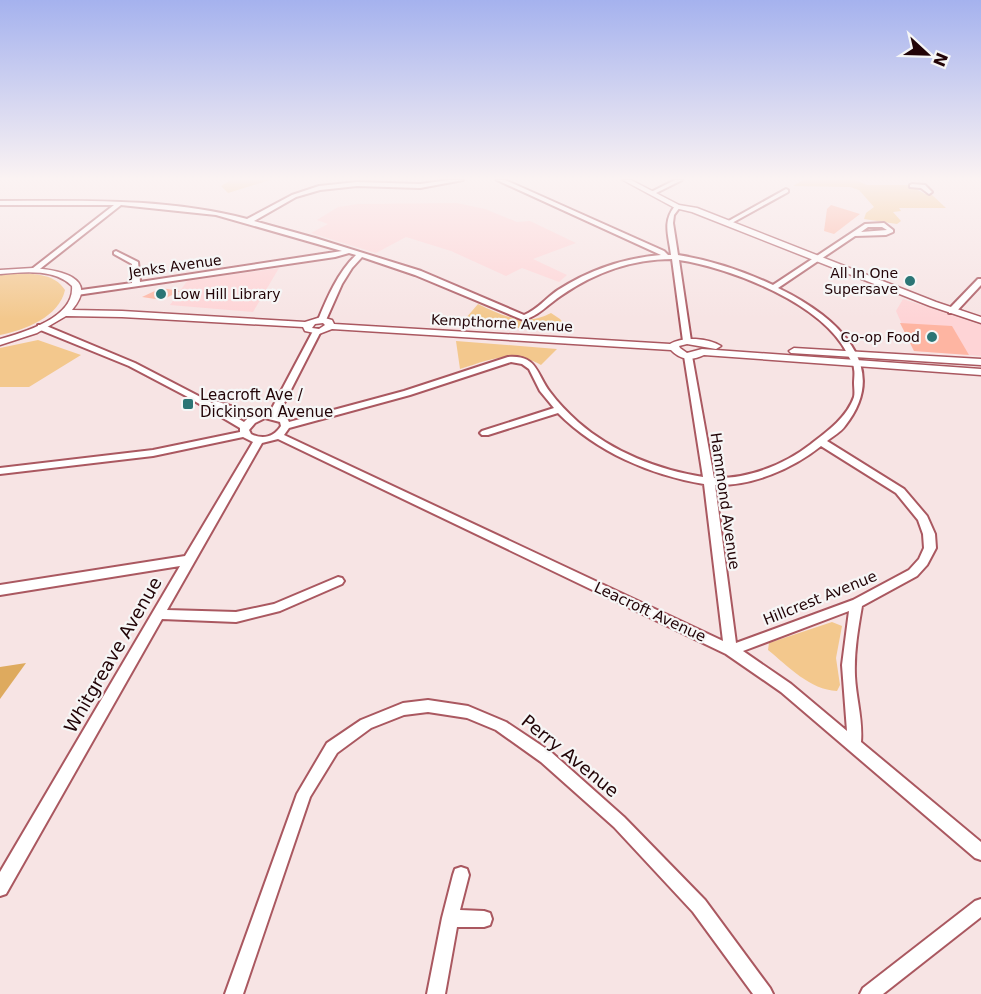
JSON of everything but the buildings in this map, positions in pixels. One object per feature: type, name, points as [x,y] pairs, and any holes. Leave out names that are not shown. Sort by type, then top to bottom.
[{"type":"street","points":[[36,270],[91,226]]},
{"type":"street","points":[[267,226],[418,273],[476,296],[517,316],[528,317],[536,314],[551,299],[577,282],[630,263],[670,257]]},
{"type":"street","points":[[198,399],[258,441],[505,360],[527,363],[533,368],[543,390],[594,439],[622,454],[653,466],[709,481],[732,479],[791,462],[824,442],[847,420],[859,396],[861,384],[857,360],[816,312],[775,287],[738,272],[670,257],[604,226]]},
{"type":"street","points":[[670,226],[670,257],[687,341]]},
{"type":"street","points":[[737,226],[981,320]]},
{"type":"street","points":[[775,287],[819,259],[852,234],[867,226]]},
{"type":"street","points":[[852,234],[886,233],[891,231],[888,226]]},
{"type":"street","name":"Jenks Avenue","points":[[77,293],[335,255],[348,251]]},
{"type":"street","points":[[116,253],[137,266],[136,284]]},
{"type":"street","points":[[130,260],[142,255]]},
{"type":"street","points":[[335,255],[354,261]]},
{"type":"street","points":[[307,325],[308,329],[317,332],[325,330],[354,261],[361,255]]},
{"type":"street","points":[[0,272],[36,270],[65,276],[74,283],[77,293],[72,305],[64,313],[42,327],[0,342]]},
{"type":"street","points":[[952,310],[981,281]]},
{"type":"street","points":[[72,305],[122,314]]},
{"type":"street","points":[[64,313],[122,314],[307,325],[311,321],[326,323]]},
{"type":"street","name":"Kempthorne Avenue","points":[[326,323],[674,347]]},
{"type":"street","points":[[42,327],[94,348],[198,399],[256,418],[273,415],[317,332]]},
{"type":"street","points":[[701,348],[688,356],[677,352],[674,347],[677,342],[687,341],[701,348],[981,372]]},
{"type":"street","name":"Hammond Avenue","points":[[688,356],[709,481],[731,650]]},
{"type":"street","points":[[857,360],[981,362]]},
{"type":"street","points":[[485,432],[561,409]]},
{"type":"street","name":"Leacroft Avenue","points":[[273,415],[284,420],[283,431],[731,650],[786,688],[981,852]]},
{"type":"street","points":[[0,471],[153,453],[245,431],[256,418]]},
{"type":"street","name":"Whitgreave Avenue","points":[[0,888],[258,441]]},
{"type":"street","name":"Hillcrest Avenue","points":[[731,650],[857,603],[913,573],[923,562],[930,548],[929,534],[919,513],[900,491],[824,442]]},
{"type":"street","points":[[0,590],[190,560]]},
{"type":"street","points":[[157,614],[236,617],[276,608],[338,581]]},
{"type":"street","points":[[853,746],[856,732],[849,685],[849,645],[857,603]]},
{"type":"street","name":"Perry Avenue","points":[[234,994],[304,794],[332,748],[366,724],[403,709],[428,706],[468,712],[501,726],[546,757],[619,822],[699,906],[764,994]]},
{"type":"street","points":[[436,994],[450,918],[461,875]]},
{"type":"street","points":[[869,994],[981,907]]},
{"type":"street","points":[[450,918],[484,919]]},
{"type":"shaded area","points":[[323,226],[541,226],[576,243],[533,259],[567,275],[559,282],[522,268],[506,276],[451,251],[406,237],[376,253],[311,233]]},
{"type":"shaded area","points":[[279,268],[253,312],[170,305],[187,281]]},
{"type":"shaded area","points":[[18,273],[50,278],[65,290],[56,308],[40,321],[20,330],[0,335],[0,275]]},
{"type":"shaded area","points":[[903,299],[981,325],[981,356],[914,351],[896,311]]},
{"type":"shaded area","points":[[478,304],[514,318],[532,319],[551,313],[560,319],[570,331],[460,325]]},
{"type":"shaded area","points":[[38,340],[81,355],[29,387],[0,387],[0,348]]},
{"type":"shaded area","points":[[456,341],[557,349],[541,365],[530,360],[510,357],[460,369]]},
{"type":"shaded area","points":[[832,622],[842,626],[836,658],[840,685],[837,691],[827,690],[809,682],[768,650],[769,643]]},
{"type":"shaded area","points":[[26,663],[0,699],[0,667]]},
{"type":"place","name":"All In One Supersave","points":[[910,281]]},
{"type":"place","name":"Low Hill Library","points":[[161,294]]},
{"type":"place","name":"Co-op Food","points":[[932,337]]},
{"type":"place","name":"Leacroft Ave / Dickinson Avenue","points":[[188,404]]}]
